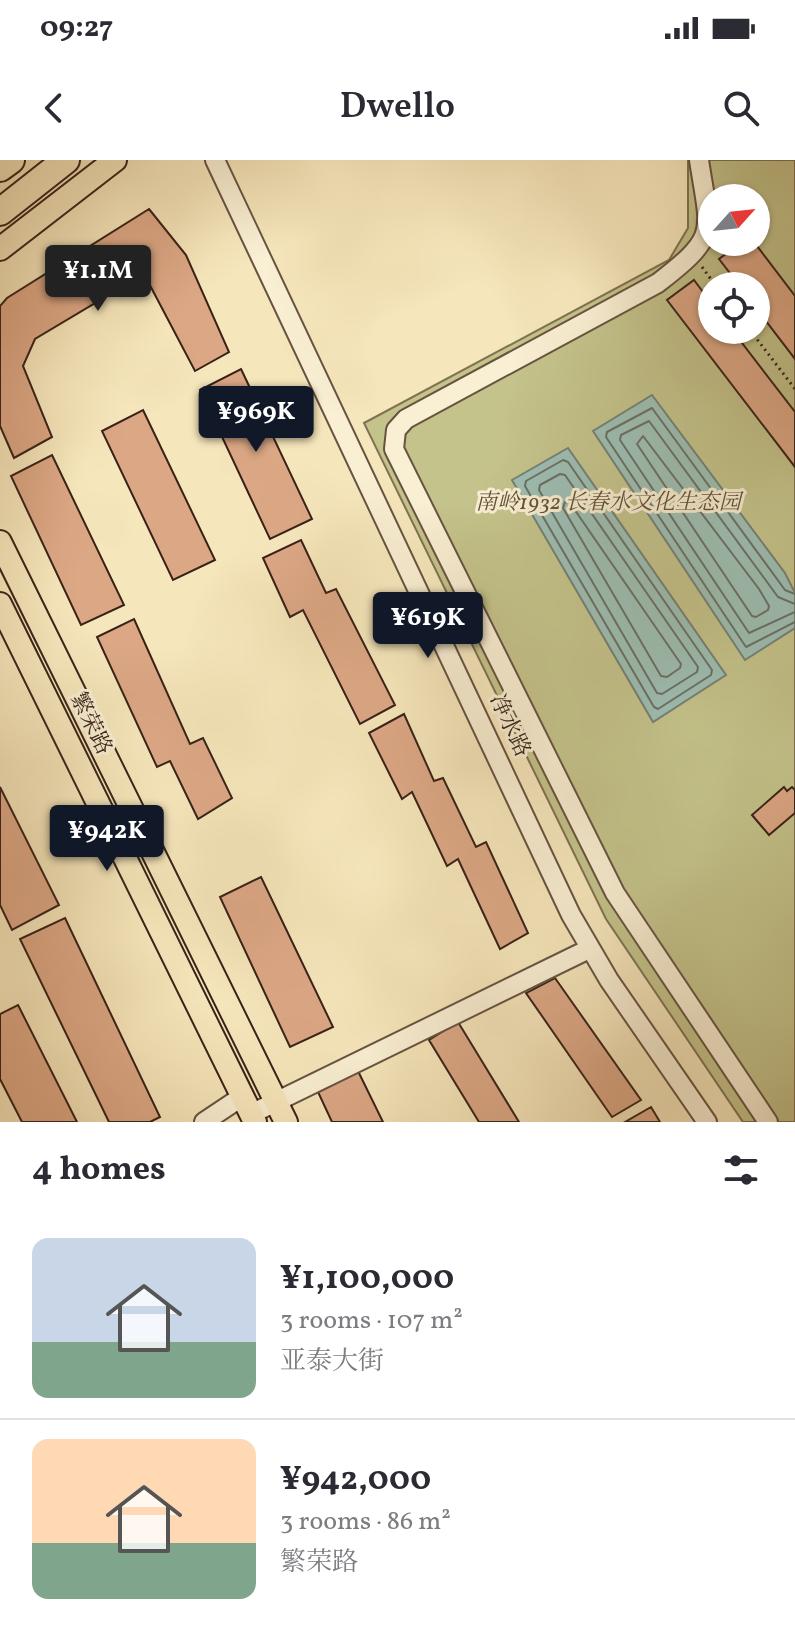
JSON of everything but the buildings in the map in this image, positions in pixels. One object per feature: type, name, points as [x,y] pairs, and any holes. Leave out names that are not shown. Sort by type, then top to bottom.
[{"type":"highway","points":[[0,168],[11,160]]},
{"type":"highway","points":[[0,212],[66,160]]},
{"type":"main road","points":[[0,249],[115,160]]},
{"type":"main road","name":"繁荣路","points":[[0,542],[282,1112]]},
{"type":"main road","name":"繁荣路","points":[[0,604],[250,1111]]},
{"type":"street","name":"净水路","points":[[215,160],[589,949],[707,1122]]},
{"type":"street","points":[[699,160],[708,219],[705,240],[693,256],[658,283],[406,419],[396,430],[394,449],[615,893],[768,1122]]},
{"type":"street","points":[[204,1122],[250,1111],[282,1112],[589,949]]},
{"type":"path","points":[[693,256],[705,272]]},
{"type":"path","points":[[761,344],[795,389]]},
{"type":"green space","name":"南岭1932 长春水文化生态园","points":[[688,160],[795,160],[795,1122],[743,1122],[606,919],[364,423],[669,260],[688,228]]},
{"type":"water","points":[[652,395],[785,573],[795,593],[795,628],[745,660],[593,431]]},
{"type":"water","points":[[568,448],[726,675],[653,722],[512,480]]}]
